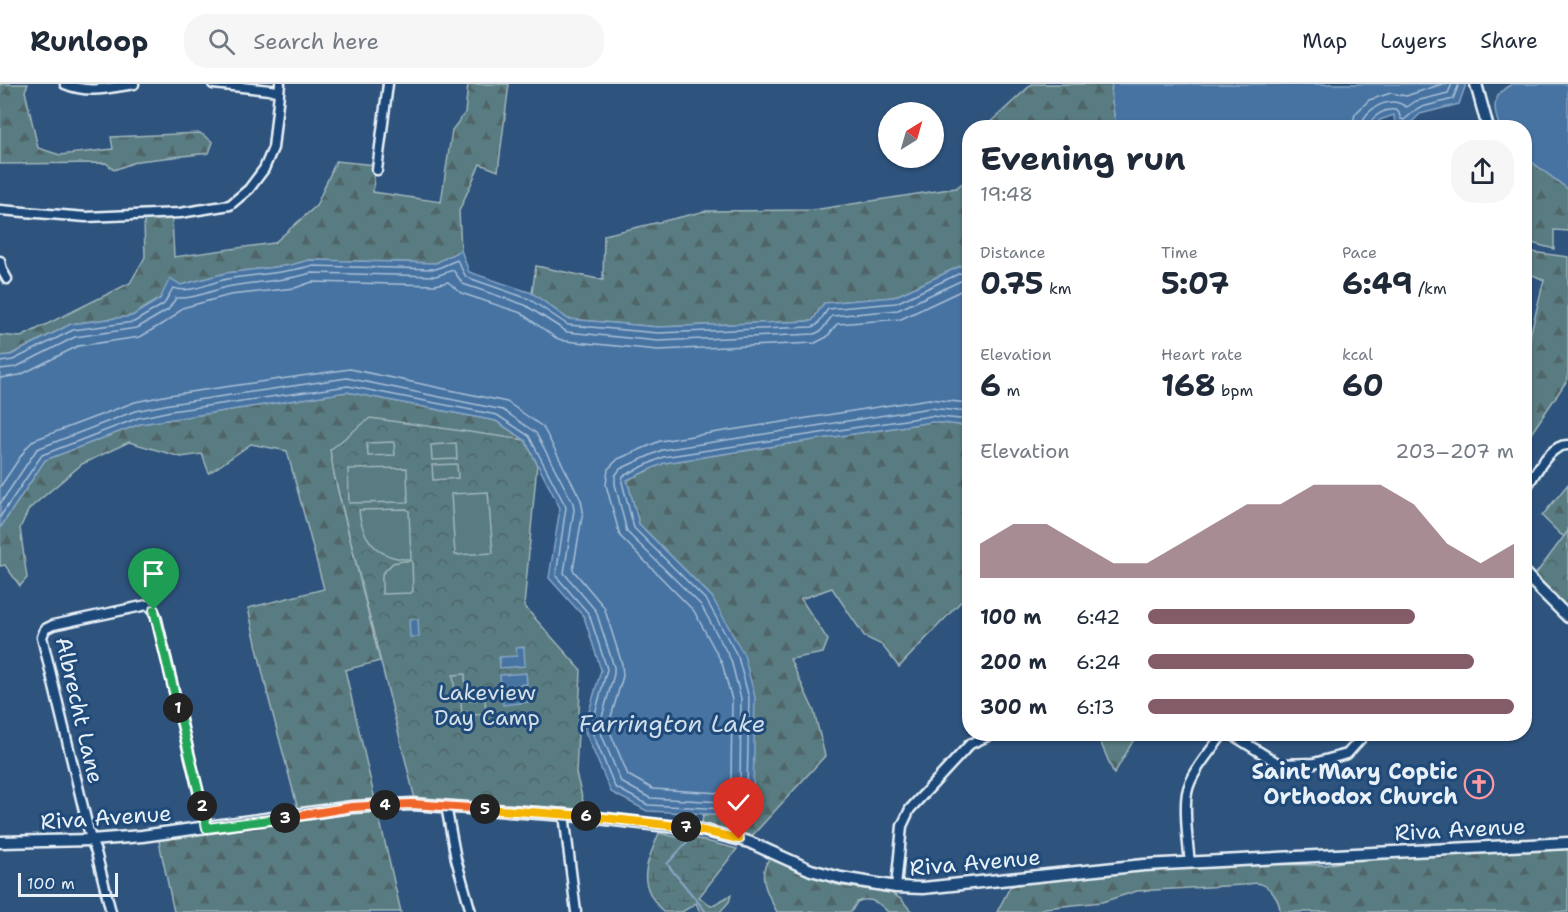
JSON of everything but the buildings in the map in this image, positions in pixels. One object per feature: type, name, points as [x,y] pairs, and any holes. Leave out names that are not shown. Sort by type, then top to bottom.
[{"type":"street","points":[[65,84],[77,89],[98,90],[134,84]]},
{"type":"street","points":[[0,210],[86,217],[180,213],[230,205],[249,189],[264,169],[273,148],[279,87],[213,84]]},
{"type":"street","points":[[377,170],[388,84]]},
{"type":"street","points":[[1477,89],[1486,120]]},
{"type":"street","points":[[0,261],[7,279]]},
{"type":"street","points":[[1532,479],[1553,449],[1564,444],[1568,445]]},
{"type":"street","points":[[1532,581],[1568,617]]},
{"type":"street","name":"Albrecht Lane","points":[[111,912],[91,840],[42,637],[45,629],[53,625],[147,605],[154,610],[207,828]]},
{"type":"street","points":[[896,887],[902,826],[910,809],[970,744],[977,741]]},
{"type":"street","points":[[1190,863],[1186,792],[1218,741]]},
{"type":"street","points":[[1242,741],[1278,764],[1314,763],[1347,754],[1359,741]]},
{"type":"street","name":"Riva Avenue","points":[[0,842],[142,837],[352,807],[412,804],[564,814],[692,828],[749,842],[812,870],[896,887],[948,887],[1080,872],[1190,863],[1568,843]]},
{"type":"street","points":[[446,806],[456,859],[471,912]]},
{"type":"street","points":[[564,814],[576,912]]},
{"type":"green space","points":[[0,84],[28,84],[25,91],[38,148],[60,155],[113,149],[111,137],[200,133],[213,142],[209,153],[138,161],[114,170],[106,163],[0,164]]},
{"type":"green space","points":[[468,84],[509,84],[498,171],[480,164],[459,211],[461,250],[436,263],[309,260],[291,265],[226,273],[181,285],[132,316],[71,324],[10,355],[0,356],[0,335],[21,337],[130,283],[145,257],[144,220],[172,219],[174,257],[274,243],[316,206],[336,161],[375,165],[373,192],[441,202],[452,130],[465,113]]},
{"type":"green space","points":[[1032,84],[1112,84],[1111,94],[1115,120],[993,120]]},
{"type":"green space","points":[[1532,162],[1568,189],[1568,231],[1554,230],[1554,249],[1532,243]]},
{"type":"green space","points":[[962,183],[962,265],[894,297],[824,303],[812,321],[658,327],[568,319],[532,293],[536,266],[603,280],[604,235],[706,211],[813,210],[956,188]]},
{"type":"green space","points":[[1532,252],[1568,257],[1568,379],[1532,432],[1532,328],[1544,280],[1532,275]]},
{"type":"green space","points":[[347,392],[496,421],[525,440],[370,419],[334,474],[380,661],[345,670],[401,912],[174,912],[158,837],[300,817],[268,696],[248,608],[324,589],[287,451],[251,444],[209,473],[202,454],[181,457],[129,442],[82,464],[29,509],[20,528],[27,578],[20,586],[5,565],[0,566],[0,528],[45,460],[140,424]]},
{"type":"green space","name":"Lakeview Day Camp","points":[[370,418],[525,440],[537,464],[524,606],[581,670],[576,773],[586,813],[416,803],[330,450]]},
{"type":"green space","points":[[932,422],[962,425],[962,600],[899,667],[882,645],[865,637],[832,588],[801,599],[828,640],[823,653],[790,659],[814,711],[825,756],[751,837],[702,823],[703,815],[729,815],[712,597],[639,524],[627,480],[664,463]]},
{"type":"green space","points":[[394,442],[395,455],[368,456],[367,443]]},
{"type":"green space","points":[[456,443],[457,459],[432,460],[431,445]]},
{"type":"green space","points":[[457,464],[458,478],[433,480],[432,465]]},
{"type":"green space","points":[[407,468],[408,502],[349,503],[348,469]]},
{"type":"green space","points":[[1568,484],[1568,539],[1542,516]]},
{"type":"green space","points":[[488,492],[493,553],[455,555],[451,494]]},
{"type":"green space","points":[[407,509],[409,511],[411,559],[390,556],[374,547],[364,531],[359,510]]},
{"type":"green space","points":[[1568,531],[1568,616],[1532,579]]},
{"type":"green space","points":[[412,561],[413,591],[382,594],[382,574],[393,563]]},
{"type":"green space","points":[[465,674],[466,693],[455,694],[453,675]]},
{"type":"green space","points":[[485,699],[486,714],[462,716],[461,701]]},
{"type":"green space","points":[[1100,741],[1133,741],[1114,774]]},
{"type":"green space","points":[[659,833],[689,840],[694,838],[737,849],[699,897],[711,906],[731,895],[729,902],[720,912],[700,912],[696,903],[682,912],[663,912],[649,892],[646,883],[647,865]]},
{"type":"green space","points":[[1568,849],[1568,912],[1280,912],[1280,906],[1273,893],[1266,886],[1254,883],[1137,891],[1102,902],[1045,908],[1033,912],[997,912],[1010,887],[1027,881],[1052,880],[1076,875],[1227,864],[1326,865],[1358,859]]},
{"type":"green space","points":[[771,857],[803,873],[837,885],[891,893],[901,899],[912,912],[888,912],[877,903],[861,900],[851,912],[777,912],[767,892],[763,877],[766,864]]},
{"type":"water","points":[[1112,84],[1466,84],[1459,104],[1420,114],[1414,120],[1394,120],[1394,115],[1380,120],[1115,120],[1111,94]]},
{"type":"water","points":[[1512,84],[1568,84],[1568,189],[1532,162],[1532,120],[1498,120],[1495,108],[1497,97]]},
{"type":"water","name":"Farrington Lake","points":[[461,250],[469,272],[532,293],[568,319],[658,327],[812,321],[824,303],[894,297],[962,265],[962,425],[932,422],[664,463],[627,480],[639,524],[712,597],[744,655],[755,697],[753,794],[729,815],[647,811],[611,792],[584,729],[601,670],[584,617],[549,578],[560,508],[525,440],[496,421],[347,392],[140,424],[45,460],[0,528],[0,356],[11,355],[71,324],[132,316],[160,299],[170,278],[181,285],[226,273],[291,265],[309,260],[436,263]]},
{"type":"water","points":[[409,619],[418,619],[419,637],[410,637]]},
{"type":"water","points":[[524,647],[525,666],[500,668],[499,657],[517,656],[516,648]]},
{"type":"water","points":[[526,673],[527,684],[501,687],[500,675]]},
{"type":"water","points":[[527,691],[528,702],[503,705],[502,693]]},
{"type":"waterway","points":[[692,827],[695,814]]},
{"type":"waterway","points":[[691,832],[689,840],[667,864],[706,912]]},
{"type":"place","name":"Saint Mary Coptic Orthodox Church","points":[[1479,784]]},
{"type":"route","points":[[154,610],[207,828],[352,807],[412,804],[564,814],[639,822],[702,830],[739,839]]}]
